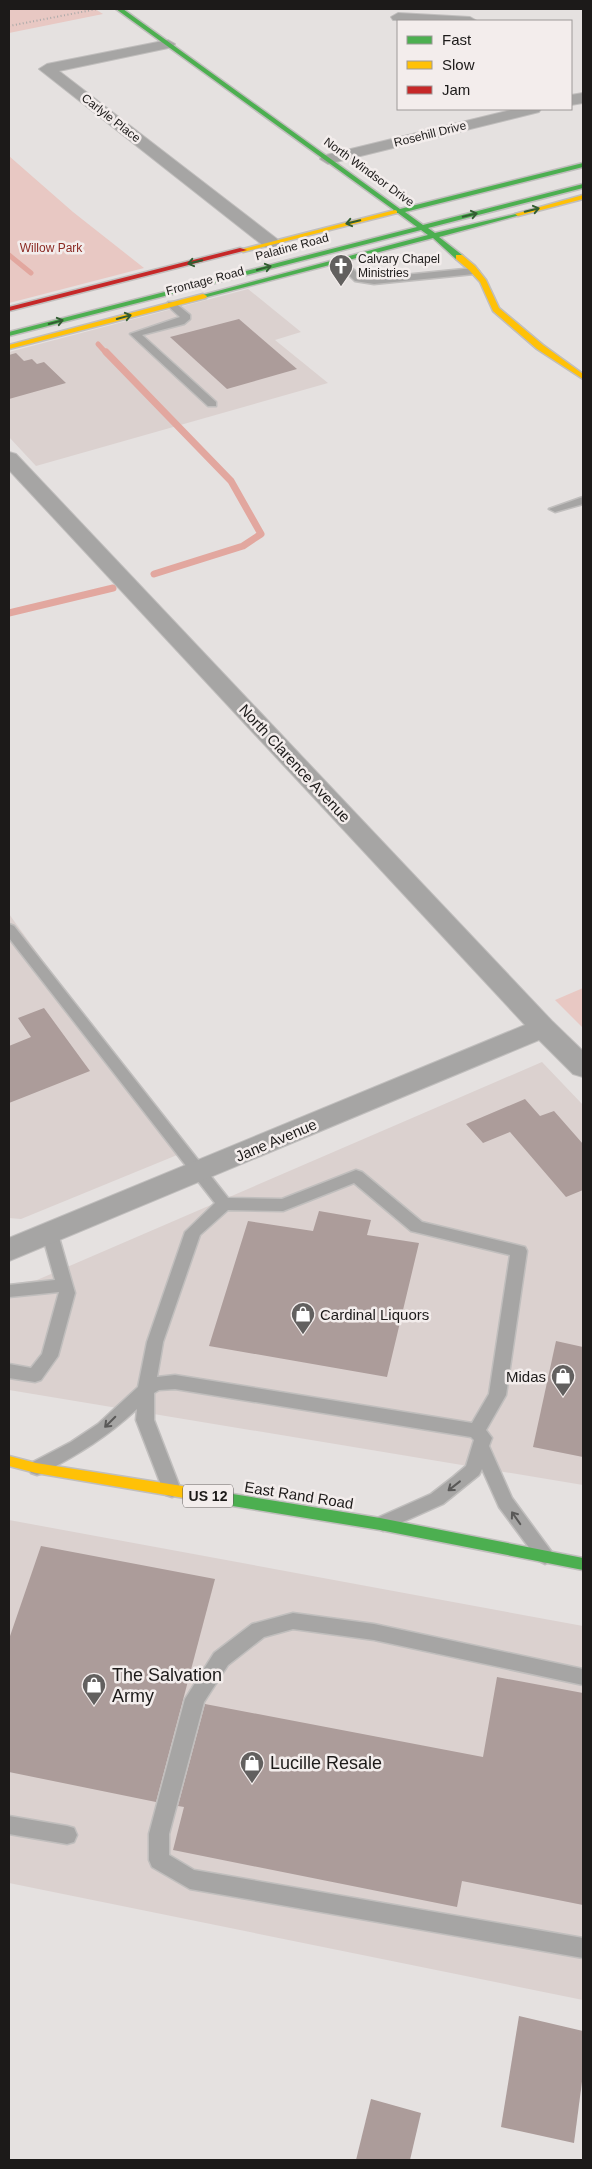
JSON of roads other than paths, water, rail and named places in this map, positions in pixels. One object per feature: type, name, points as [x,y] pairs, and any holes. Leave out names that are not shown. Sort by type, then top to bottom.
[{"type":"main road","name":"North Windsor Drive","points":[[119,9],[434,236],[474,271],[483,282],[496,309],[540,347],[583,377]]},
{"type":"main road","name":"Frontage Road","points":[[9,309],[583,164]]},
{"type":"main road","name":"Palatine Road","points":[[9,321],[583,175]]},
{"type":"main road","name":"Palatine Road","points":[[9,334],[583,186]]},
{"type":"main road","name":"Frontage Road","points":[[9,347],[583,197]]},
{"type":"main road","name":"East Rand Road","points":[[10,1465],[380,1524],[583,1564]]},
{"type":"street","points":[[476,20],[483,9]]},
{"type":"street","points":[[398,16],[456,20]]},
{"type":"street","name":"Carlyle Place","points":[[168,44],[48,69],[271,242]]},
{"type":"street","name":"Rosehill Drive","points":[[328,158],[525,110]]},
{"type":"street","name":"North Clarence Avenue","points":[[9,458],[543,1028],[583,1068]]},
{"type":"street","name":"Jane Avenue","points":[[9,1250],[543,1028]]},
{"type":"lane","points":[[338,260],[358,279],[374,281],[474,271]]},
{"type":"lane","points":[[171,304],[186,317],[180,322],[135,334],[212,404]]},
{"type":"lane","points":[[555,509],[583,500]]},
{"type":"lane","points":[[9,930],[224,1204]]},
{"type":"lane","points":[[172,1490],[145,1420],[146,1390],[156,1342],[193,1232],[224,1204],[283,1205],[356,1176],[416,1227],[519,1251],[497,1395],[479,1439],[473,1470],[437,1499],[380,1524]]},
{"type":"lane","points":[[9,1370],[35,1375],[50,1356],[67,1294],[50,1234]]},
{"type":"lane","points":[[9,1291],[65,1285]]},
{"type":"lane","points":[[36,1468],[77,1447],[104,1429],[146,1390],[156,1384],[175,1382],[479,1439]]},
{"type":"lane","points":[[479,1439],[505,1502],[546,1557]]},
{"type":"lane","points":[[583,1677],[374,1632],[292,1621],[259,1630],[221,1659],[195,1699],[159,1834],[159,1860],[190,1879],[583,1948]]},
{"type":"lane","points":[[9,1825],[67,1835]]},
{"type":"waterway","points":[[9,255],[31,273]]},
{"type":"waterway","points":[[98,344],[107,354]]},
{"type":"waterway","points":[[106,352],[231,481],[261,534],[243,546],[154,574]]},
{"type":"waterway","points":[[9,613],[113,588]]},
{"type":"place","name":"Calvary Chapel Ministries","points":[[341,287]]},
{"type":"place","name":"Cardinal Liquors","points":[[303,1335]]},
{"type":"place","name":"Midas","points":[[563,1397]]},
{"type":"place","name":"The Salvation Army","points":[[94,1706]]},
{"type":"place","name":"Lucille Resale","points":[[252,1784]]},
{"type":"park label","name":"Willow Park","points":[[51,248]]}]
